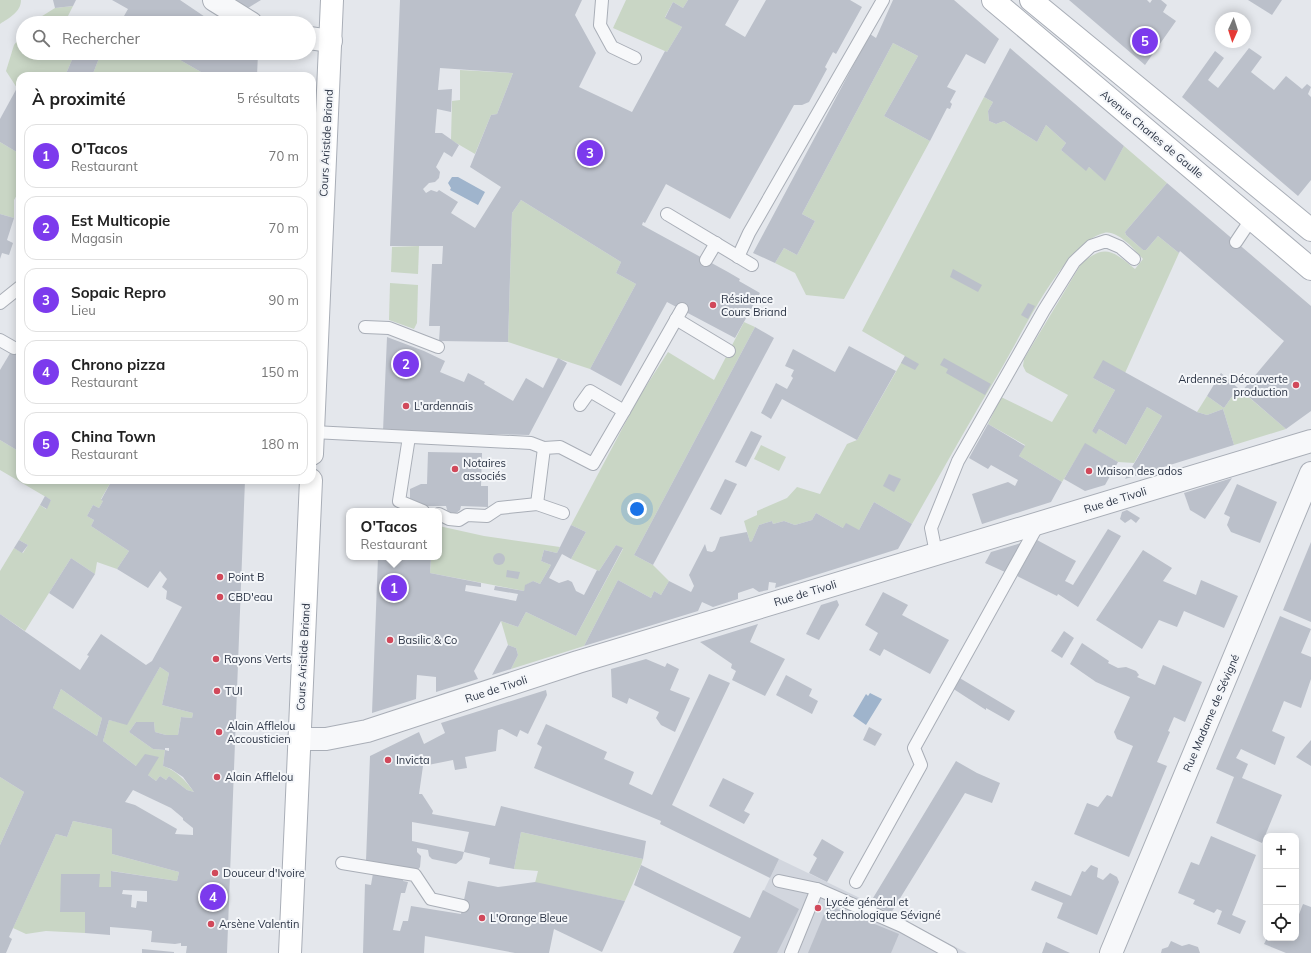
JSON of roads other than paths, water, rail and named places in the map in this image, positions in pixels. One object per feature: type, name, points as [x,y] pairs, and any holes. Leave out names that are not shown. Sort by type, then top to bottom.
[{"type":"street","points":[[214,0],[240,16]]},
{"type":"street","name":"Cours Aristide Briand","points":[[316,348],[332,0]]},
{"type":"street","name":"Avenue Charles de Gaulle","points":[[994,0],[1311,269]]},
{"type":"street","points":[[1031,0],[1311,230]]},
{"type":"street","points":[[316,39],[331,41]]},
{"type":"street","name":"Rue de Tivoli","points":[[299,739],[326,739],[347,736],[375,729],[578,662],[1311,440]]},
{"type":"street","name":"Rue Madame de Sévigné","points":[[1111,953],[1311,473]]},
{"type":"street","name":"Cours Aristide Briand","points":[[290,953],[311,484]]},
{"type":"lane","points":[[602,0],[600,25],[612,47],[635,58]]},
{"type":"lane","points":[[738,257],[749,233],[883,0]]},
{"type":"lane","points":[[667,214],[752,265]]},
{"type":"lane","points":[[1236,242],[1252,218]]},
{"type":"lane","points":[[936,554],[931,528],[958,461],[1044,310],[1074,262],[1091,246],[1106,241],[1120,247],[1134,260]]},
{"type":"lane","points":[[706,260],[716,243]]},
{"type":"lane","points":[[0,303],[16,290]]},
{"type":"lane","points":[[316,432],[531,443],[544,448],[560,447],[593,464],[679,314],[729,351]]},
{"type":"lane","points":[[366,328],[388,328],[438,347]]},
{"type":"lane","points":[[0,340],[14,348]]},
{"type":"lane","points":[[580,405],[590,391],[624,412]]},
{"type":"lane","points":[[409,437],[399,501],[416,508]]},
{"type":"lane","points":[[537,504],[544,448]]},
{"type":"lane","points":[[442,516],[449,519],[459,520],[467,514],[487,516],[499,508],[537,504],[563,514]]},
{"type":"lane","points":[[856,882],[921,765],[914,748],[1040,522]]},
{"type":"lane","points":[[342,863],[415,875],[431,899],[463,906]]},
{"type":"lane","points":[[779,881],[817,889],[902,926],[951,953]]},
{"type":"lane","points":[[791,953],[817,889]]},
{"type":"water","points":[[452,177],[458,177],[485,192],[478,205],[450,190],[451,188],[448,183]]},
{"type":"water","points":[[870,693],[882,699],[866,725],[853,716],[866,694],[868,696]]},
{"type":"place","name":"China Town","points":[[1145,41]]},
{"type":"place","name":"Sopaic Repro","points":[[590,153]]},
{"type":"place","name":"Résidence Cours Briand","points":[[713,305]]},
{"type":"place","name":"Est Multicopie","points":[[406,364]]},
{"type":"place","name":"Ardennes Découverte production","points":[[1296,385]]},
{"type":"place","name":"L'ardennais","points":[[406,406]]},
{"type":"place","name":"Notaires associés","points":[[455,469]]},
{"type":"place","name":"Maison des ados","points":[[1089,471]]},
{"type":"place","name":"Point B","points":[[220,577]]},
{"type":"place","name":"O'Tacos","points":[[394,588]]},
{"type":"place","name":"CBD'eau","points":[[220,597]]},
{"type":"place","name":"Basilic & Co","points":[[390,640]]},
{"type":"place","name":"Rayons Verts","points":[[216,659]]},
{"type":"place","name":"TUI","points":[[217,691]]},
{"type":"place","name":"Alain Afflelou Accousticien","points":[[219,732]]},
{"type":"place","name":"Invicta","points":[[388,760]]},
{"type":"place","name":"Alain Afflelou","points":[[217,777]]},
{"type":"place","name":"Douceur d'Ivoire","points":[[215,873]]},
{"type":"place","name":"Chrono pizza","points":[[213,897]]},
{"type":"place","name":"Lycée général et technologique Sévigné","points":[[818,908]]},
{"type":"place","name":"L'Orange Bleue","points":[[482,918]]},
{"type":"place","name":"Arsène Valentin","points":[[211,924]]}]
